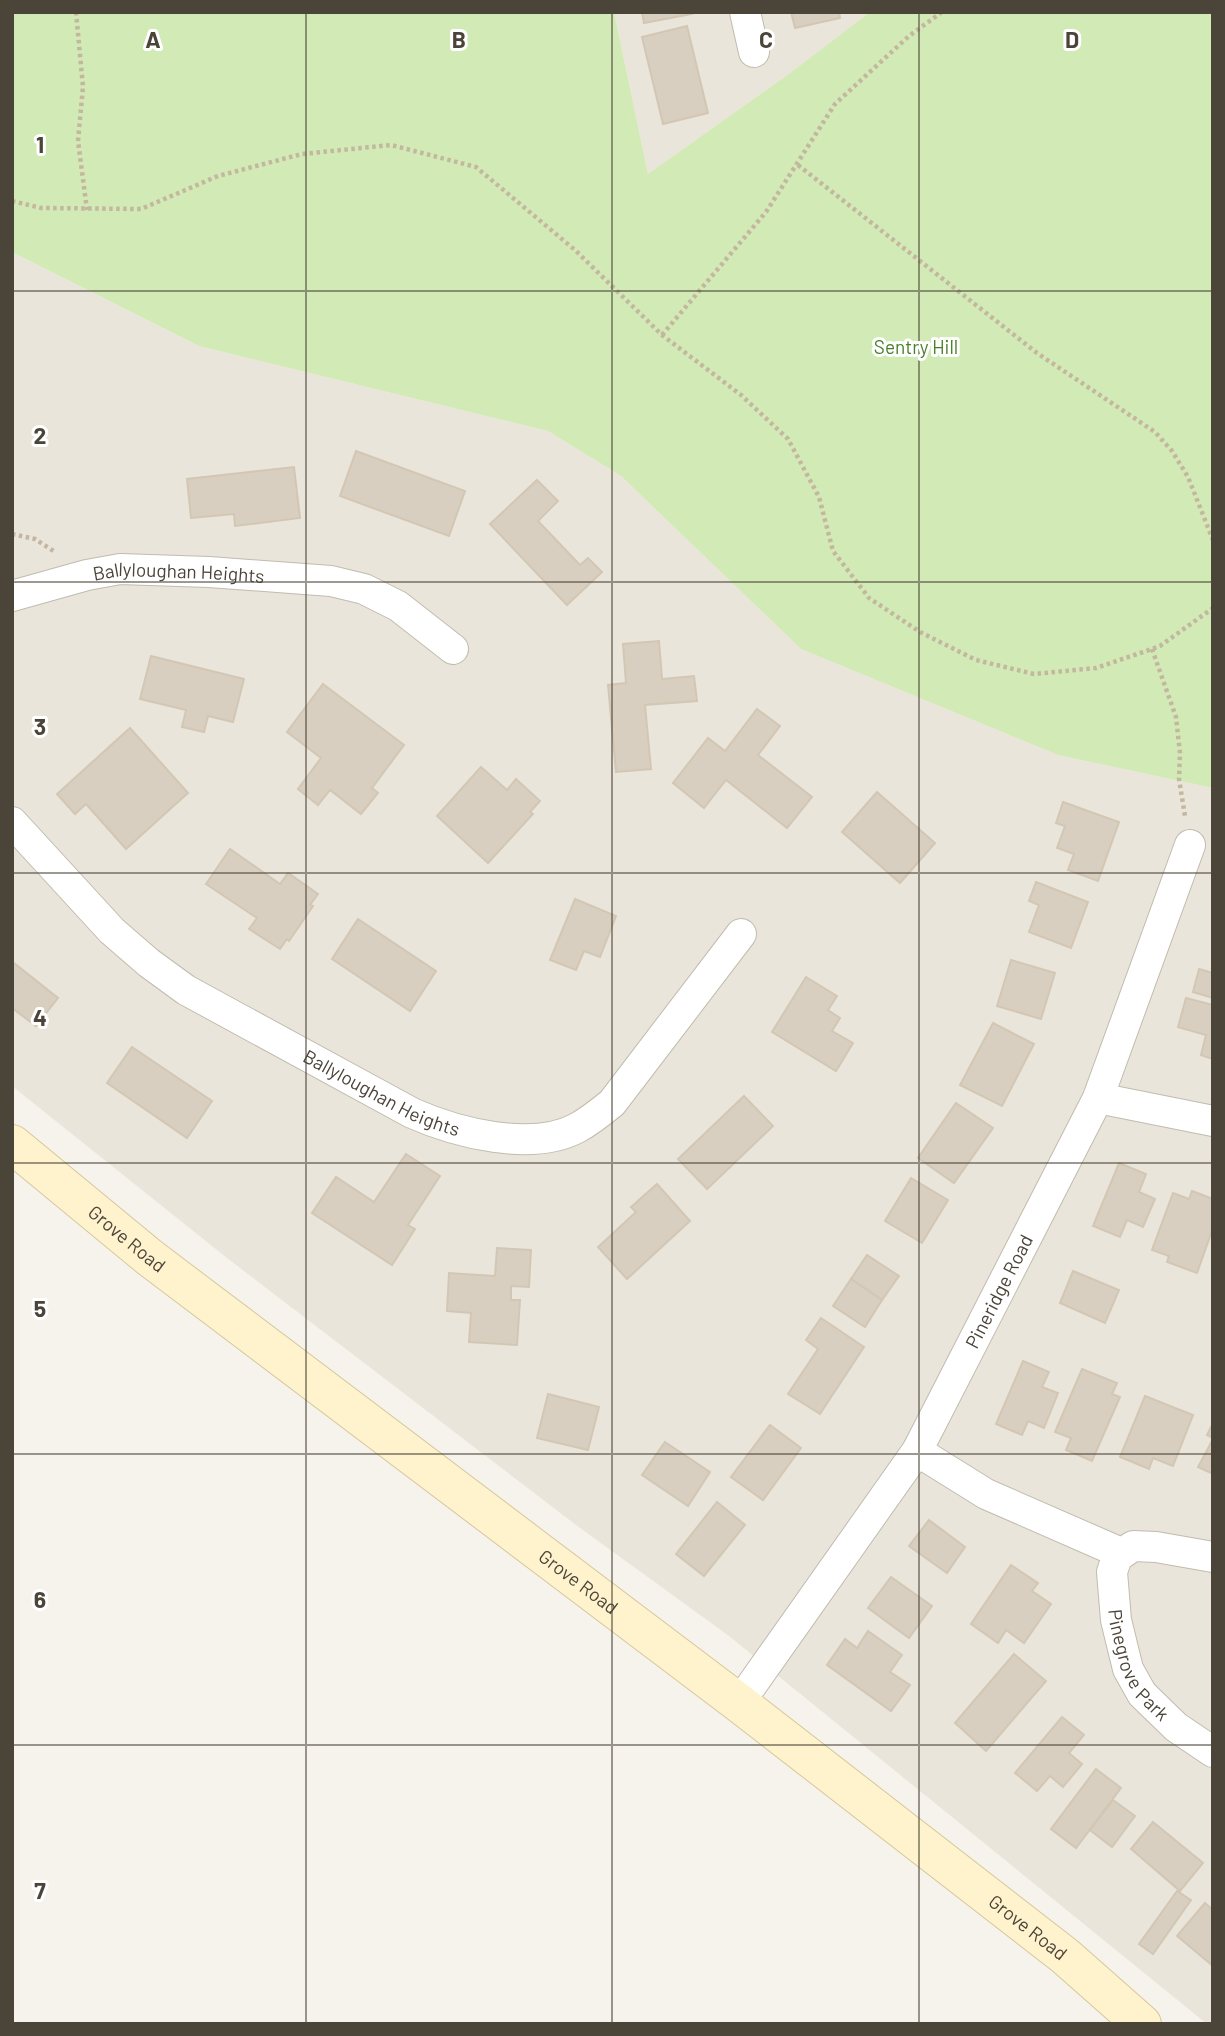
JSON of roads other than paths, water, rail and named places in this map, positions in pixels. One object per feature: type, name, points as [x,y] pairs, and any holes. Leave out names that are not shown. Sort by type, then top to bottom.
[{"type":"street","points":[[745,12],[754,52]]},
{"type":"street","name":"Ballyloughan Heights","points":[[12,596],[87,575],[120,569],[331,581],[364,589],[398,606],[453,649]]},
{"type":"street","name":"Ballyloughan Heights","points":[[12,822],[112,931],[186,990],[412,1113],[447,1126],[511,1139],[546,1138],[568,1132],[595,1117],[612,1103],[741,934]]},
{"type":"street","name":"Pineridge Road","points":[[739,1703],[917,1451],[1098,1098],[1190,845]]},
{"type":"street","points":[[1098,1098],[1213,1121]]},
{"type":"street","name":"Grove Road","points":[[12,1144],[149,1258],[739,1703],[1065,1956],[1142,2024]]},
{"type":"street","points":[[917,1451],[986,1494],[1121,1553],[1133,1546],[1156,1547],[1213,1557]]},
{"type":"street","name":"Pinegrove Park","points":[[1121,1553],[1112,1572],[1116,1620],[1128,1669],[1142,1695],[1176,1727],[1213,1752]]},
{"type":"park label","name":"Sentry Hill","points":[[916,347]]}]
